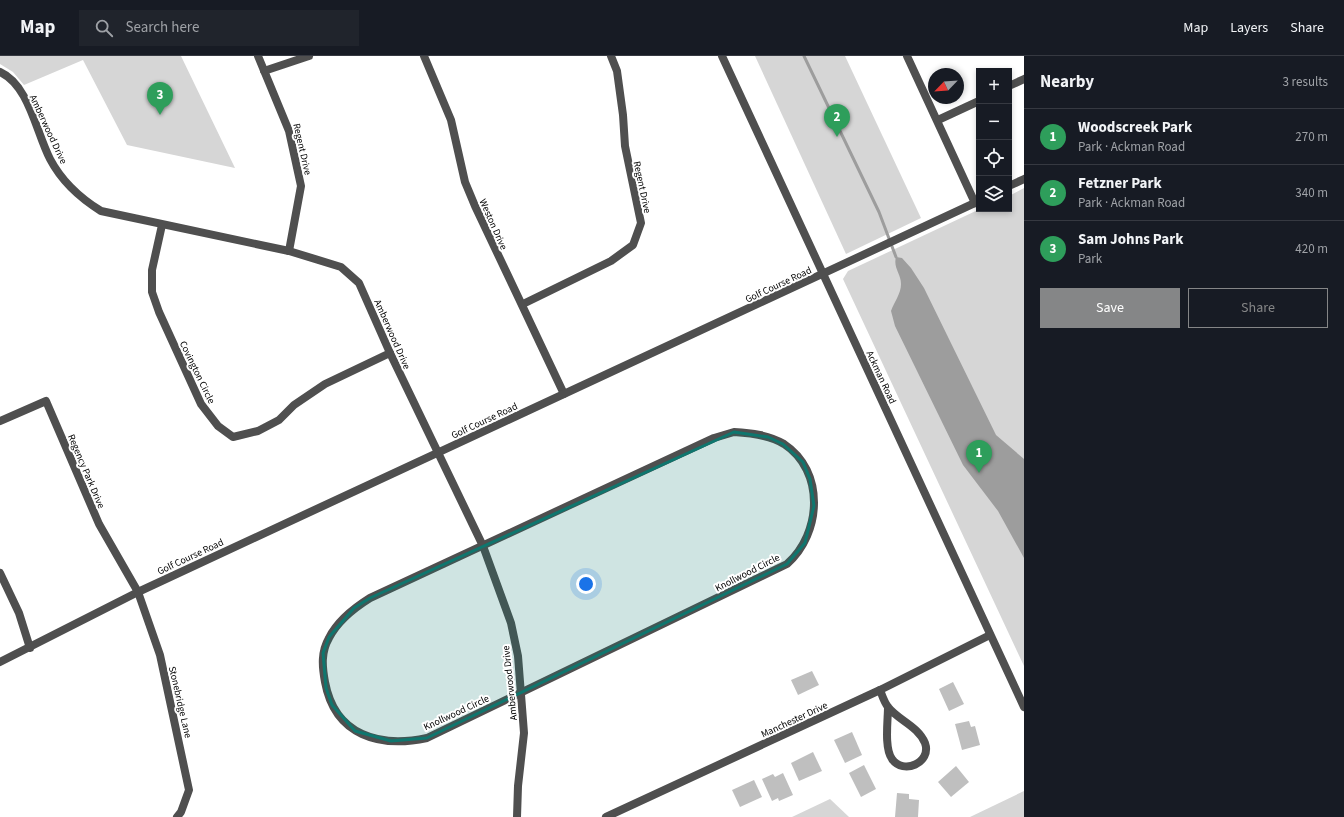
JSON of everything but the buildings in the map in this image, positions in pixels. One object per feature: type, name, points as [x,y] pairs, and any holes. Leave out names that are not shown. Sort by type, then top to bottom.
[{"type":"street","name":"Regent Drive","points":[[258,56],[289,131],[301,186],[289,251]]},
{"type":"street","points":[[264,71],[309,56]]},
{"type":"street","name":"Weston Drive","points":[[424,56],[451,120],[465,182],[498,257],[523,304],[564,394]]},
{"type":"street","name":"Regent Drive","points":[[523,304],[611,261],[633,245],[641,223],[625,146],[623,115],[617,71],[611,56]]},
{"type":"street","name":"Ackman Road","points":[[722,56],[1024,707]]},
{"type":"street","points":[[907,56],[976,200]]},
{"type":"street","name":"Amberwood Drive","points":[[0,72],[17,84],[49,158],[61,177],[86,202],[101,210],[162,225],[214,234],[289,251],[341,267],[359,283],[390,353],[483,546],[511,623],[518,656],[524,733],[518,786],[517,817]]},
{"type":"street","points":[[1012,85],[1024,79]]},
{"type":"street","points":[[938,120],[976,102]]},
{"type":"street","points":[[1012,185],[1024,179]]},
{"type":"street","name":"Golf Course Road","points":[[0,662],[138,592],[976,202]]},
{"type":"street","name":"Covington Circle","points":[[162,225],[152,270],[152,292],[159,312],[201,404],[218,426],[234,437],[263,428],[279,420],[294,405],[325,384],[390,353]]},
{"type":"street","name":"Regency Park Drive","points":[[0,421],[46,401],[99,524],[138,592]]},
{"type":"street","name":"Knollwood Circle","points":[[734,432],[768,437],[783,444],[803,462],[810,479],[814,506],[810,533],[796,556],[787,564],[521,692],[427,738],[407,742],[373,739],[355,731],[342,719],[332,705],[322,670],[323,653],[329,638],[338,624],[354,608],[370,598],[714,438],[734,432]]},
{"type":"street","points":[[0,573],[19,613],[30,648]]},
{"type":"street","name":"Stonebridge Lane","points":[[138,592],[160,655],[184,760],[189,790],[181,812],[177,817]]},
{"type":"street","name":"Manchester Drive","points":[[606,817],[880,690],[990,636]]},
{"type":"street","points":[[880,690],[888,707],[922,737],[926,745],[926,752],[921,760],[909,767],[900,766],[891,758],[887,740],[888,707]]},
{"type":"highlighted area","points":[[734,432],[768,437],[783,444],[803,462],[810,479],[814,506],[805,543],[787,564],[427,738],[391,741],[355,731],[332,705],[326,688],[323,653],[329,637],[354,608],[370,598]]},
{"type":"shaded area","points":[[0,56],[181,56],[235,168],[127,145],[83,60],[24,85],[13,72],[0,64]]},
{"type":"shaded area","points":[[755,56],[845,56],[921,218],[846,254]]},
{"type":"shaded area","points":[[1024,188],[1024,666],[843,279],[848,271],[976,211],[1012,212],[1012,194]]},
{"type":"shaded area","points":[[896,257],[902,258],[911,268],[924,288],[996,435],[1024,459],[1024,558],[998,511],[963,465],[895,326],[891,311],[901,288],[900,277],[896,268]]},
{"type":"shaded area","points":[[1024,791],[1024,817],[970,817]]},
{"type":"shaded area","points":[[830,799],[849,817],[792,817]]},
{"type":"waterway","points":[[804,56],[879,212],[896,257]]},
{"type":"place","name":"Sam Johns Park","points":[[160,115]]},
{"type":"place","name":"Fetzner Park","points":[[837,137]]},
{"type":"place","name":"Woodscreek Park","points":[[979,473]]}]
